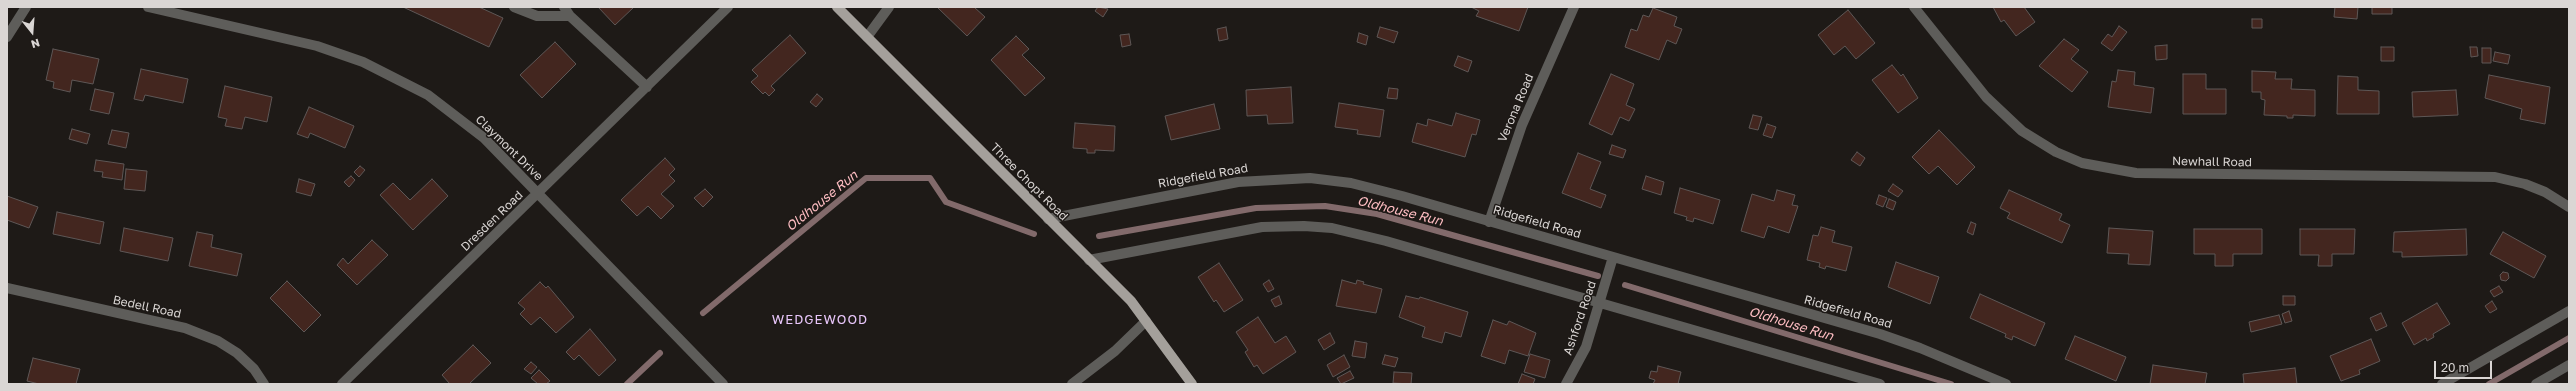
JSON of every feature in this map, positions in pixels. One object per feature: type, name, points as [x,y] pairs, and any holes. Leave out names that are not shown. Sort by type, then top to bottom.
[{"type":"main road","name":"Three Chopt Road","points":[[837,7],[1131,301],[1192,384]]},
{"type":"street","points":[[7,37],[26,7]]},
{"type":"street","name":"Claymont Drive","points":[[148,7],[317,46],[363,62],[404,81],[428,95],[475,131],[723,384]]},
{"type":"street","points":[[514,7],[537,16],[570,16]]},
{"type":"street","points":[[564,7],[570,16],[647,87]]},
{"type":"street","name":"Dresden Road","points":[[342,384],[728,7]]},
{"type":"street","points":[[867,37],[890,7]]},
{"type":"street","name":"Verona Road","points":[[1489,222],[1522,125],[1574,7]]},
{"type":"street","name":"Newhall Road","points":[[1914,7],[1986,97],[2022,131],[2056,152],[2082,163],[2136,174],[2495,177],[2525,184],[2545,192],[2569,207]]},
{"type":"street","name":"Ridgefield Road","points":[[1048,219],[1238,182],[1310,178],[1351,183],[1402,196],[1880,334],[1920,348],[2006,384]]},
{"type":"street","points":[[1089,260],[1247,230],[1304,226],[1332,228],[1386,241],[1880,384]]},
{"type":"street","name":"Ashford Road","points":[[1566,384],[1586,347],[1613,258]]},
{"type":"street","name":"Bedell Road","points":[[7,288],[185,328],[218,341],[237,353],[254,369],[264,384]]},
{"type":"street","points":[[2442,384],[2569,311]]},
{"type":"street","points":[[1072,384],[1115,351],[1146,321]]},
{"type":"street","points":[[2536,384],[2569,365]]},
{"type":"building","points":[[403,7],[479,7],[503,18],[489,47]]},
{"type":"building","points":[[598,7],[634,7],[615,25]]},
{"type":"building","points":[[937,7],[974,7],[985,17],[967,36]]},
{"type":"building","points":[[1098,7],[1108,9],[1103,17],[1095,11]]},
{"type":"building","points":[[1471,7],[1528,7],[1519,31],[1476,16],[1479,11]]},
{"type":"building","points":[[1993,7],[2024,7],[2035,22],[2016,36],[2004,20],[2001,22]]},
{"type":"building","points":[[2335,7],[2358,7],[2357,19],[2334,17]]},
{"type":"building","points":[[2372,7],[2392,7],[2392,14],[2372,14]]},
{"type":"building","points":[[1653,8],[1677,17],[1674,26],[1682,29],[1676,44],[1667,40],[1659,60],[1625,47],[1631,29],[1637,31],[1643,15],[1649,17]]},
{"type":"building","points":[[1848,10],[1875,43],[1856,59],[1845,46],[1834,55],[1818,35]]},
{"type":"building","points":[[2252,19],[2262,19],[2262,28],[2252,28]]},
{"type":"building","points":[[2119,26],[2127,32],[2112,51],[2101,43],[2108,34],[2112,37]]},
{"type":"building","points":[[1226,27],[1228,39],[1219,41],[1217,29]]},
{"type":"building","points":[[1380,27],[1398,32],[1394,43],[1377,37]]},
{"type":"building","points":[[1359,33],[1368,36],[1366,45],[1357,42]]},
{"type":"building","points":[[1129,34],[1131,45],[1122,47],[1120,35]]},
{"type":"building","points":[[790,35],[806,53],[771,86],[775,90],[769,96],[765,92],[763,94],[751,82],[758,76],[752,70]]},
{"type":"building","points":[[1016,36],[1029,49],[1022,55],[1045,78],[1025,96],[991,60]]},
{"type":"building","points":[[2064,39],[2079,50],[2071,59],[2088,72],[2072,92],[2039,66]]},
{"type":"building","points":[[555,42],[576,64],[542,98],[520,75]]},
{"type":"building","points":[[2167,45],[2167,59],[2156,60],[2155,46]]},
{"type":"building","points":[[2381,47],[2394,47],[2394,61],[2381,61]]},
{"type":"building","points":[[2470,47],[2477,47],[2478,56],[2471,57]]},
{"type":"building","points":[[2482,48],[2491,48],[2491,63],[2482,63]]},
{"type":"building","points":[[53,49],[99,59],[93,84],[72,80],[70,92],[53,88],[54,82],[46,80]]},
{"type":"building","points":[[2495,52],[2510,55],[2508,64],[2493,61]]},
{"type":"building","points":[[1458,56],[1472,61],[1468,72],[1454,66]]},
{"type":"building","points":[[1892,65],[1901,76],[1903,74],[1918,98],[1898,113],[1872,80]]},
{"type":"building","points":[[141,69],[188,79],[183,103],[145,95],[143,101],[134,99]]},
{"type":"building","points":[[2118,70],[2135,72],[2134,85],[2154,88],[2151,113],[2108,107],[2112,81],[2116,82]]},
{"type":"building","points":[[2252,71],[2276,72],[2275,79],[2292,79],[2291,89],[2315,90],[2315,116],[2293,115],[2293,118],[2287,118],[2287,116],[2264,115],[2265,100],[2261,99],[2261,92],[2252,92]]},
{"type":"building","points":[[1611,74],[1634,84],[1626,105],[1635,109],[1629,121],[1620,117],[1612,135],[1589,124]]},
{"type":"building","points":[[2183,74],[2206,74],[2206,89],[2226,89],[2226,114],[2183,114]]},
{"type":"building","points":[[2489,75],[2550,87],[2545,124],[2520,119],[2522,109],[2485,98]]},
{"type":"building","points":[[2338,76],[2358,77],[2358,90],[2379,91],[2379,114],[2337,114]]},
{"type":"building","points":[[225,86],[272,97],[267,122],[245,117],[242,129],[225,126],[227,119],[218,117]]},
{"type":"building","points":[[1291,87],[1293,123],[1268,124],[1267,115],[1247,116],[1246,90]]},
{"type":"building","points":[[1389,88],[1398,89],[1397,99],[1387,98]]},
{"type":"building","points":[[95,89],[114,93],[109,114],[90,110]]},
{"type":"building","points":[[2456,90],[2458,115],[2413,117],[2412,92]]},
{"type":"building","points":[[817,94],[823,99],[816,107],[810,102]]},
{"type":"building","points":[[1339,103],[1384,110],[1380,137],[1357,134],[1358,130],[1335,127]]},
{"type":"building","points":[[1214,104],[1220,129],[1171,140],[1165,116]]},
{"type":"building","points":[[309,107],[354,126],[345,148],[310,133],[308,138],[297,134]]},
{"type":"building","points":[[1456,113],[1480,120],[1476,135],[1472,134],[1465,157],[1412,142],[1417,123],[1427,126],[1428,119],[1452,126]]},
{"type":"building","points":[[1753,115],[1762,117],[1758,130],[1749,128]]},
{"type":"building","points":[[1075,123],[1115,126],[1114,151],[1095,150],[1095,153],[1087,153],[1087,149],[1073,148]]},
{"type":"building","points":[[1767,124],[1776,127],[1772,138],[1763,135]]},
{"type":"building","points":[[72,129],[90,134],[87,144],[69,139]]},
{"type":"building","points":[[112,130],[129,133],[126,148],[108,144]]},
{"type":"building","points":[[1939,130],[1975,167],[1957,185],[1938,166],[1929,174],[1912,157]]},
{"type":"building","points":[[1612,145],[1626,150],[1623,158],[1609,154]]},
{"type":"building","points":[[1857,152],[1865,158],[1860,166],[1851,160]]},
{"type":"building","points":[[1578,153],[1601,162],[1590,189],[1606,195],[1601,208],[1562,193]]},
{"type":"building","points":[[665,158],[675,169],[669,175],[675,181],[661,194],[674,206],[661,219],[648,206],[637,216],[621,200]]},
{"type":"building","points":[[96,160],[124,164],[122,180],[102,177],[103,172],[94,171]]},
{"type":"building","points":[[360,166],[365,170],[359,177],[354,172]]},
{"type":"building","points":[[126,169],[147,171],[145,191],[124,189]]},
{"type":"building","points":[[351,176],[355,180],[349,187],[344,182]]},
{"type":"building","points":[[1646,176],[1664,182],[1661,195],[1642,189]]},
{"type":"building","points":[[299,179],[315,184],[311,196],[296,192]]},
{"type":"building","points":[[432,179],[448,196],[413,230],[380,195],[393,183],[410,200]]},
{"type":"building","points":[[1893,184],[1903,191],[1898,197],[1888,191]]},
{"type":"building","points":[[1680,188],[1720,200],[1713,224],[1694,218],[1693,222],[1686,220],[1687,217],[1674,213]]},
{"type":"building","points":[[705,189],[713,197],[703,207],[694,198]]},
{"type":"building","points":[[1777,190],[1795,195],[1792,205],[1798,206],[1789,233],[1768,226],[1764,238],[1741,231],[1752,194],[1774,201]]},
{"type":"building","points":[[2009,190],[2062,214],[2059,220],[2070,225],[2062,243],[2007,218],[2010,213],[2000,208]]},
{"type":"building","points":[[1879,195],[1887,198],[1883,207],[1876,204]]},
{"type":"building","points":[[7,196],[38,207],[29,228],[7,220]]},
{"type":"building","points":[[1889,199],[1896,202],[1893,210],[1886,207]]},
{"type":"building","points":[[57,212],[104,222],[100,244],[53,234]]},
{"type":"building","points":[[1971,222],[1976,224],[1973,235],[1967,232]]},
{"type":"building","points":[[1821,227],[1835,231],[1832,242],[1852,247],[1846,271],[1826,266],[1825,269],[1819,267],[1820,263],[1807,260],[1813,235],[1818,236]]},
{"type":"building","points":[[124,228],[173,238],[168,261],[120,251]]},
{"type":"building","points":[[2109,228],[2153,231],[2150,265],[2128,264],[2129,254],[2107,253]]},
{"type":"building","points":[[2194,229],[2262,229],[2262,254],[2233,254],[2233,266],[2215,266],[2215,254],[2194,254]]},
{"type":"building","points":[[2300,229],[2355,229],[2354,254],[2332,254],[2332,266],[2318,266],[2319,255],[2300,255]]},
{"type":"building","points":[[2466,229],[2467,255],[2402,257],[2402,252],[2393,252],[2394,232]]},
{"type":"building","points":[[197,232],[213,235],[211,247],[242,254],[237,276],[189,266]]},
{"type":"building","points":[[2503,232],[2546,256],[2534,278],[2490,254]]},
{"type":"building","points":[[372,240],[388,255],[357,285],[337,265],[343,258],[348,264]]},
{"type":"building","points":[[1896,262],[1939,277],[1930,304],[1888,287]]},
{"type":"building","points":[[1219,263],[1243,300],[1224,312],[1216,300],[1214,302],[1198,277]]},
{"type":"building","points":[[2503,272],[2508,273],[2509,278],[2506,281],[2501,280],[2500,275]]},
{"type":"building","points":[[1269,280],[1274,289],[1268,292],[1263,284]]},
{"type":"building","points":[[1342,280],[1356,284],[1357,280],[1364,282],[1363,284],[1382,289],[1376,313],[1336,306]]},
{"type":"building","points":[[287,281],[321,315],[304,332],[270,298]]},
{"type":"building","points":[[540,282],[546,288],[548,286],[574,317],[556,333],[540,317],[531,325],[520,314],[525,309],[518,303]]},
{"type":"building","points":[[2499,286],[2503,292],[2494,297],[2490,291]]},
{"type":"building","points":[[1980,294],[2045,323],[2035,346],[2013,336],[2012,340],[2005,337],[2006,334],[1970,318]]},
{"type":"building","points":[[1279,296],[1282,304],[1275,307],[1271,300]]},
{"type":"building","points":[[1406,296],[1419,299],[1420,297],[1468,312],[1461,337],[1445,332],[1442,343],[1422,337],[1425,327],[1399,317]]},
{"type":"building","points":[[2283,296],[2295,296],[2295,305],[2283,305]]},
{"type":"building","points":[[2492,301],[2497,309],[2490,313],[2485,306]]},
{"type":"building","points":[[2437,303],[2450,324],[2433,334],[2434,337],[2427,341],[2426,338],[2414,345],[2402,323]]},
{"type":"building","points":[[2289,311],[2292,321],[2285,323],[2282,314]]},
{"type":"building","points":[[2381,313],[2387,326],[2376,331],[2370,318]]},
{"type":"building","points":[[2279,315],[2282,324],[2251,332],[2249,322]]},
{"type":"building","points":[[1258,317],[1275,343],[1286,336],[1296,352],[1263,374],[1257,365],[1254,367],[1245,352],[1248,350],[1236,332]]},
{"type":"building","points":[[1493,320],[1507,325],[1509,321],[1536,333],[1528,356],[1509,350],[1505,364],[1481,356]]},
{"type":"building","points":[[590,329],[616,360],[599,376],[579,355],[574,360],[566,352]]},
{"type":"building","points":[[1330,333],[1335,343],[1324,350],[1318,340]]},
{"type":"building","points":[[2075,336],[2126,357],[2116,381],[2065,359]]},
{"type":"building","points":[[2371,339],[2380,361],[2359,370],[2360,374],[2341,381],[2330,356]]},
{"type":"building","points":[[1355,341],[1367,343],[1365,358],[1352,356]]},
{"type":"building","points":[[473,345],[491,363],[469,384],[450,384],[442,375]]},
{"type":"building","points":[[1530,354],[1550,360],[1545,378],[1524,372]]},
{"type":"building","points":[[1344,355],[1350,367],[1333,377],[1327,365]]},
{"type":"building","points":[[1385,355],[1398,358],[1395,367],[1382,364]]},
{"type":"building","points":[[33,358],[80,369],[76,384],[39,384],[27,381]]},
{"type":"building","points":[[531,362],[537,367],[531,374],[524,369]]},
{"type":"building","points":[[2153,365],[2207,373],[2205,384],[2150,384]]},
{"type":"building","points":[[1658,366],[1681,372],[1678,384],[1653,384],[1655,380],[1649,378],[1651,371],[1657,372]]},
{"type":"building","points":[[2295,368],[2297,384],[2244,384],[2243,374]]},
{"type":"building","points":[[539,370],[550,381],[546,384],[538,384],[531,378]]},
{"type":"building","points":[[1350,371],[1354,378],[1341,384],[1337,378]]},
{"type":"building","points":[[1394,372],[1412,373],[1411,384],[1393,383]]},
{"type":"building","points":[[1522,374],[1535,379],[1533,384],[1518,384]]},
{"type":"waterway","name":"Oldhouse Run","points":[[703,313],[866,178],[930,178],[946,202],[1034,234]]},
{"type":"waterway","name":"Oldhouse Run","points":[[1099,236],[1256,208],[1325,206],[1377,214],[1598,276]]},
{"type":"waterway","name":"Oldhouse Run","points":[[1625,285],[1951,384]]},
{"type":"waterway","name":"Oldhouse Run","points":[[2489,384],[2569,338]]},
{"type":"waterway","name":"Oldhouse Run","points":[[627,384],[660,353]]},
{"type":"district","name":"WEDGEWOOD","points":[[820,320]]}]
